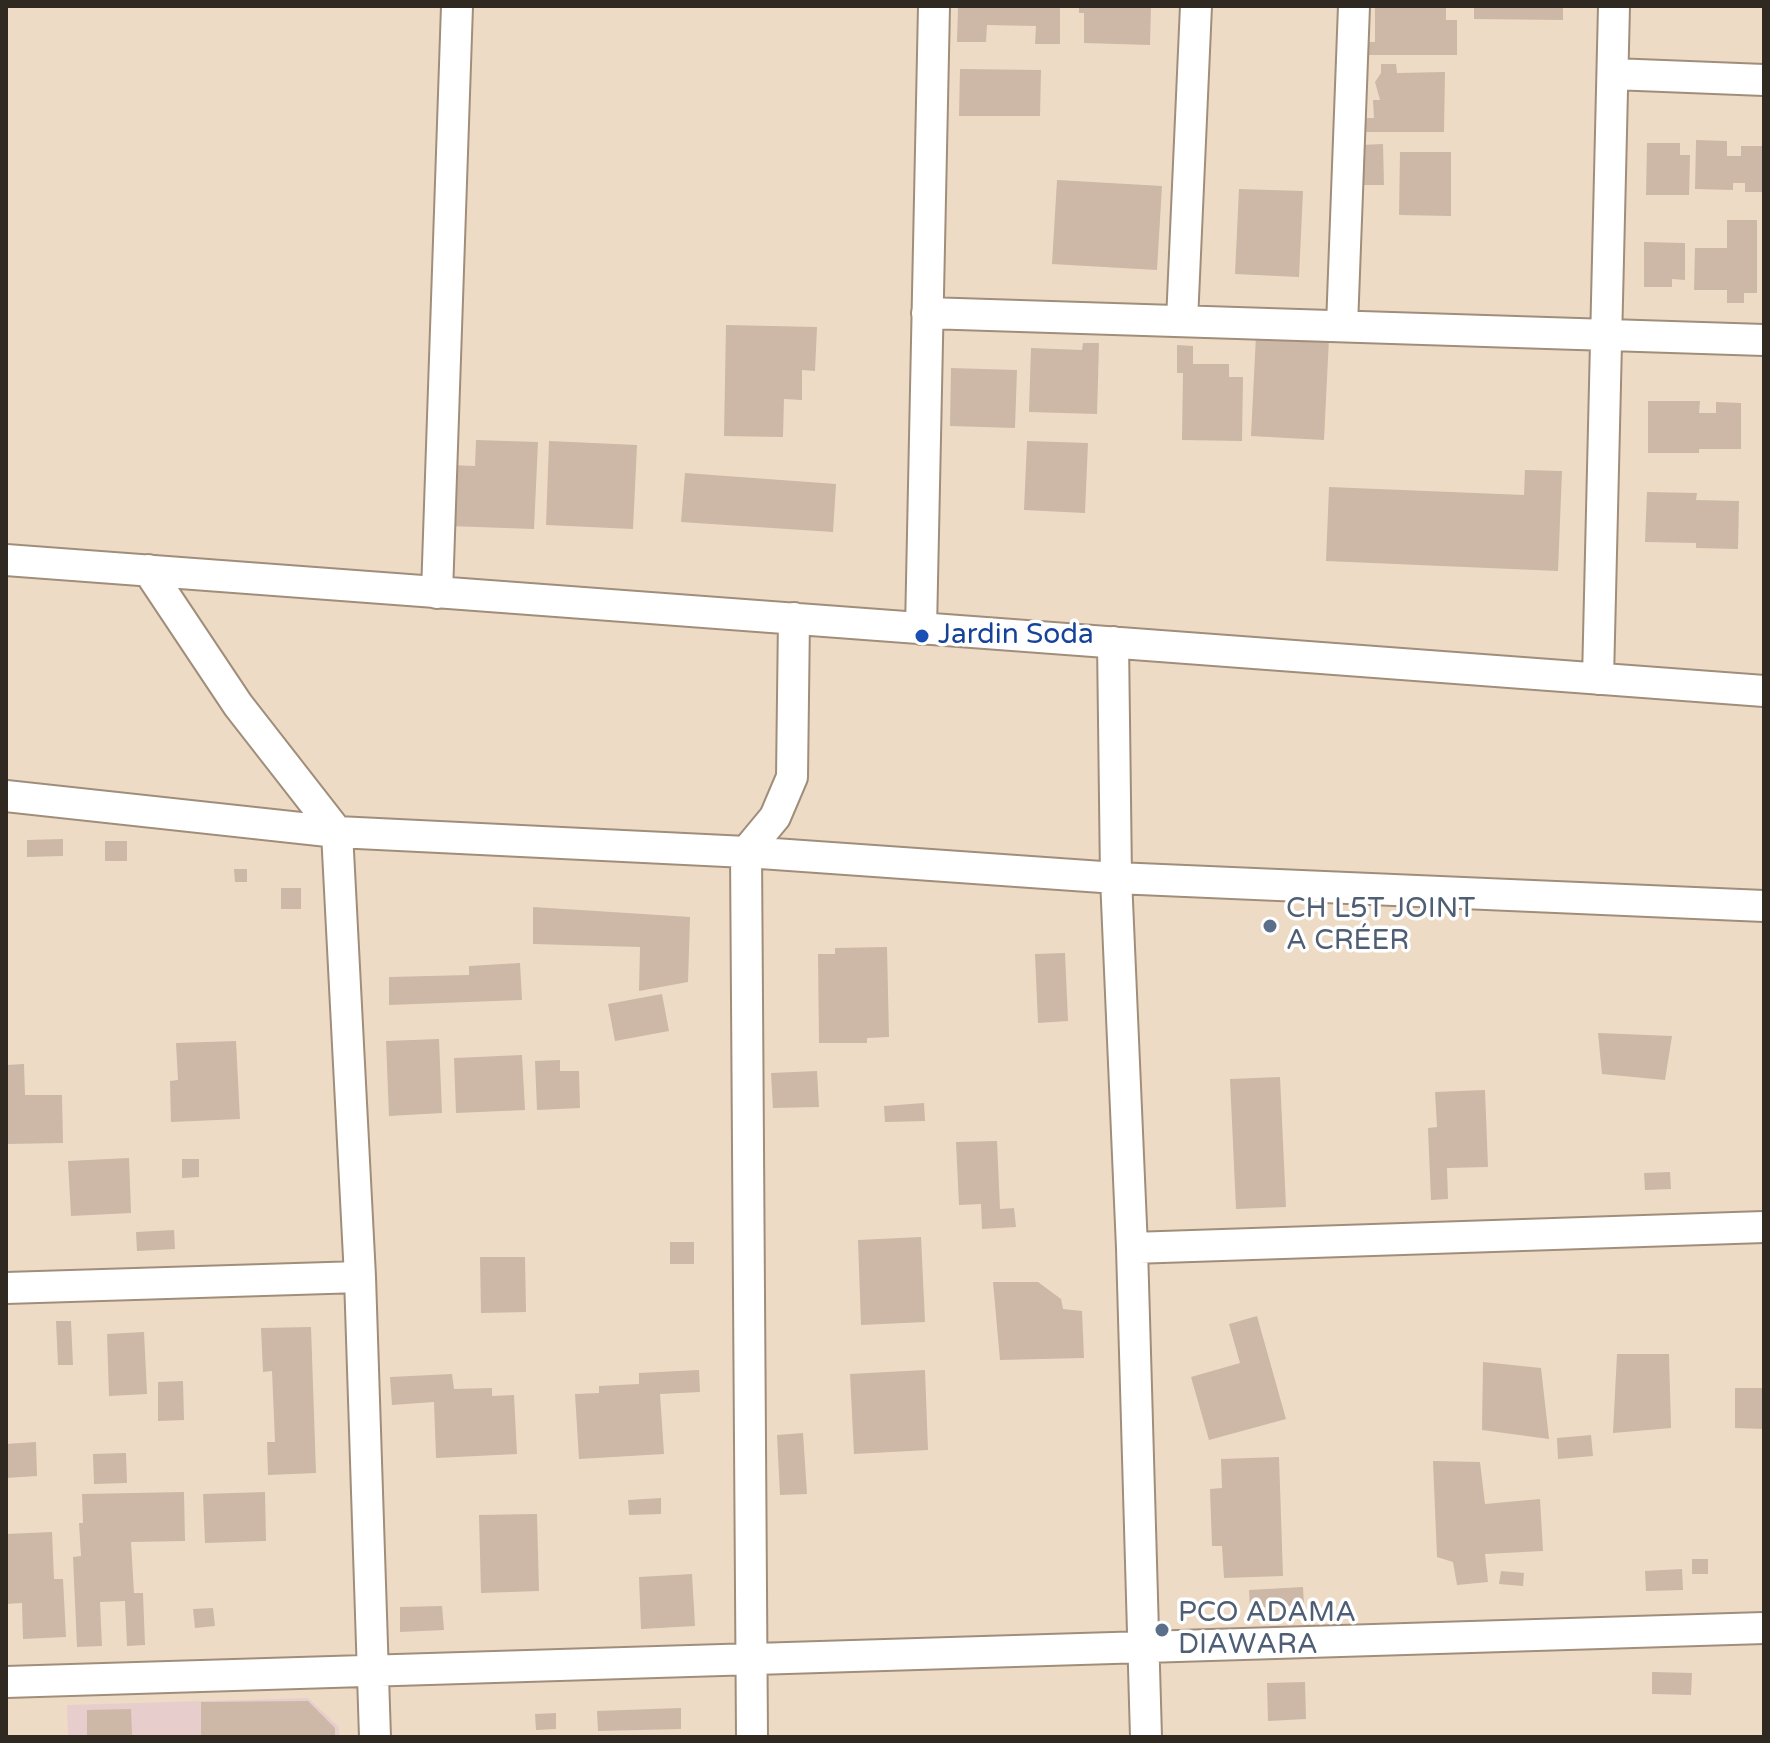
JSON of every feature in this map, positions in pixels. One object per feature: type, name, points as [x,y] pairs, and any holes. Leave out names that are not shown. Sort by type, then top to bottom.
[{"type":"street","points":[[437,593],[457,6]]},
{"type":"street","points":[[921,629],[934,6]]},
{"type":"street","points":[[1182,321],[1196,6]]},
{"type":"street","points":[[1342,326],[1354,6]]},
{"type":"street","points":[[1598,679],[1614,6]]},
{"type":"street","points":[[1613,74],[1764,80]]},
{"type":"street","points":[[927,313],[1764,340]]},
{"type":"street","points":[[6,560],[1764,691]]},
{"type":"street","points":[[148,570],[238,705],[337,832],[360,1277],[375,1737]]},
{"type":"street","points":[[752,1737],[746,852],[775,817],[792,777],[794,618]]},
{"type":"street","points":[[1113,642],[1116,878],[1132,1248],[1146,1737]]},
{"type":"street","points":[[6,796],[337,832],[746,852],[1116,878],[1764,906]]},
{"type":"street","points":[[1132,1248],[1764,1227]]},
{"type":"street","points":[[6,1288],[360,1277]]},
{"type":"street","points":[[6,1682],[1764,1628]]},
{"type":"shaded area","points":[[308,1698],[339,1727],[339,1737],[68,1737],[67,1705]]},
{"type":"building","points":[[1060,6],[1060,44],[1035,44],[1036,26],[987,25],[986,42],[957,42],[958,7]]},
{"type":"building","points":[[1079,6],[1151,6],[1150,45],[1084,43],[1084,13],[1079,13]]},
{"type":"building","points":[[1375,6],[1446,7],[1446,20],[1457,20],[1457,55],[1362,55],[1362,42],[1375,42]]},
{"type":"building","points":[[1474,6],[1563,6],[1563,20],[1474,19]]},
{"type":"building","points":[[1381,64],[1396,64],[1397,73],[1445,72],[1444,132],[1362,132],[1361,118],[1374,118],[1373,100],[1380,100],[1375,82],[1381,73]]},
{"type":"building","points":[[960,69],[1041,70],[1040,116],[959,116]]},
{"type":"building","points":[[1696,140],[1727,141],[1727,156],[1741,156],[1741,146],[1762,146],[1763,192],[1745,192],[1745,183],[1733,183],[1733,190],[1695,189]]},
{"type":"building","points":[[1647,143],[1680,143],[1680,155],[1690,155],[1689,195],[1646,195]]},
{"type":"building","points":[[1383,144],[1384,185],[1360,185],[1360,145]]},
{"type":"building","points":[[1400,152],[1451,152],[1451,216],[1399,215]]},
{"type":"building","points":[[1057,180],[1162,186],[1157,270],[1052,264]]},
{"type":"building","points":[[1239,189],[1303,191],[1299,277],[1235,274]]},
{"type":"building","points":[[1727,220],[1757,220],[1757,293],[1744,293],[1744,303],[1727,303],[1727,290],[1694,290],[1695,248],[1727,248]]},
{"type":"building","points":[[1644,242],[1685,243],[1685,280],[1672,279],[1672,287],[1644,287]]},
{"type":"building","points":[[726,325],[817,327],[815,371],[802,370],[802,400],[784,399],[783,437],[724,436]]},
{"type":"building","points":[[1256,335],[1329,338],[1324,440],[1251,436]]},
{"type":"building","points":[[1083,343],[1099,343],[1097,414],[1029,412],[1031,348],[1082,350]]},
{"type":"building","points":[[1177,345],[1193,346],[1193,364],[1229,364],[1229,377],[1243,377],[1242,441],[1182,440],[1183,373],[1177,373]]},
{"type":"building","points":[[951,368],[1017,370],[1015,428],[950,426]]},
{"type":"building","points":[[1648,401],[1700,401],[1699,413],[1716,413],[1716,402],[1741,403],[1741,449],[1648,453]]},
{"type":"building","points":[[476,440],[538,442],[534,529],[448,526],[450,465],[475,466]]},
{"type":"building","points":[[549,441],[637,445],[633,529],[546,525]]},
{"type":"building","points":[[1027,441],[1088,443],[1085,513],[1024,510]]},
{"type":"building","points":[[1525,470],[1562,471],[1558,571],[1326,561],[1329,487],[1524,495]]},
{"type":"building","points":[[685,473],[836,484],[833,532],[681,522]]},
{"type":"building","points":[[1647,492],[1697,493],[1696,500],[1739,501],[1738,549],[1696,548],[1696,543],[1645,542]]},
{"type":"building","points":[[63,839],[63,856],[27,857],[27,840]]},
{"type":"building","points":[[105,841],[127,841],[127,861],[105,861]]},
{"type":"building","points":[[234,869],[247,869],[247,882],[235,882]]},
{"type":"building","points":[[281,888],[301,888],[301,909],[281,909]]},
{"type":"building","points":[[533,907],[690,917],[688,982],[639,991],[640,947],[533,944]]},
{"type":"building","points":[[887,947],[889,1037],[867,1038],[867,1043],[819,1043],[818,954],[835,954],[835,948]]},
{"type":"building","points":[[1065,953],[1068,1021],[1038,1023],[1035,954]]},
{"type":"building","points":[[520,963],[522,1000],[389,1005],[389,977],[469,975],[469,966]]},
{"type":"building","points":[[662,994],[669,1031],[615,1041],[608,1004]]},
{"type":"building","points":[[1598,1033],[1672,1036],[1665,1080],[1602,1074]]},
{"type":"building","points":[[439,1039],[442,1113],[389,1116],[386,1041]]},
{"type":"building","points":[[236,1041],[240,1119],[171,1122],[170,1081],[178,1080],[176,1043]]},
{"type":"building","points":[[522,1055],[525,1110],[456,1113],[454,1058]]},
{"type":"building","points":[[560,1060],[560,1071],[579,1071],[580,1108],[537,1110],[535,1061]]},
{"type":"building","points":[[24,1064],[25,1095],[62,1095],[63,1143],[6,1144],[6,1065]]},
{"type":"building","points":[[817,1071],[819,1107],[773,1108],[771,1073]]},
{"type":"building","points":[[1280,1077],[1286,1207],[1236,1209],[1230,1079]]},
{"type":"building","points":[[1485,1090],[1488,1167],[1447,1168],[1448,1199],[1431,1200],[1428,1128],[1437,1127],[1435,1092]]},
{"type":"building","points":[[924,1103],[925,1121],[885,1122],[884,1106]]},
{"type":"building","points":[[997,1141],[1000,1209],[1014,1208],[1016,1227],[982,1229],[981,1204],[959,1205],[956,1142]]},
{"type":"building","points":[[129,1158],[131,1213],[71,1216],[68,1161]]},
{"type":"building","points":[[182,1159],[199,1159],[199,1177],[182,1178]]},
{"type":"building","points":[[1670,1172],[1671,1189],[1645,1190],[1644,1173]]},
{"type":"building","points":[[174,1230],[175,1249],[137,1251],[136,1232]]},
{"type":"building","points":[[921,1237],[925,1322],[861,1325],[858,1240]]},
{"type":"building","points":[[670,1242],[694,1242],[694,1264],[670,1264]]},
{"type":"building","points":[[480,1257],[525,1257],[526,1312],[481,1313]]},
{"type":"building","points":[[993,1282],[1038,1282],[1061,1299],[1063,1309],[1082,1311],[1084,1358],[1000,1360]]},
{"type":"building","points":[[1257,1316],[1286,1419],[1209,1440],[1191,1377],[1240,1363],[1229,1324]]},
{"type":"building","points":[[56,1321],[71,1321],[73,1365],[58,1365]]},
{"type":"building","points":[[311,1327],[316,1473],[268,1475],[267,1442],[275,1442],[272,1371],[263,1372],[261,1328]]},
{"type":"building","points":[[144,1332],[147,1394],[109,1396],[107,1334]]},
{"type":"building","points":[[1617,1354],[1669,1354],[1671,1428],[1613,1433]]},
{"type":"building","points":[[1483,1362],[1541,1368],[1549,1439],[1482,1430]]},
{"type":"building","points":[[699,1370],[700,1392],[660,1394],[664,1454],[579,1459],[575,1394],[599,1393],[599,1386],[639,1384],[639,1373]]},
{"type":"building","points":[[925,1370],[928,1450],[854,1454],[850,1374]]},
{"type":"building","points":[[452,1374],[454,1389],[492,1388],[492,1396],[514,1395],[517,1454],[436,1458],[434,1402],[392,1405],[390,1377]]},
{"type":"building","points":[[183,1381],[184,1420],[158,1421],[158,1382]]},
{"type":"building","points":[[1735,1388],[1764,1388],[1764,1429],[1735,1428]]},
{"type":"building","points":[[803,1433],[807,1494],[780,1495],[777,1435]]},
{"type":"building","points":[[1591,1435],[1593,1456],[1558,1459],[1557,1438]]},
{"type":"building","points":[[36,1442],[37,1476],[6,1478],[6,1444]]},
{"type":"building","points":[[126,1453],[127,1483],[94,1484],[93,1454]]},
{"type":"building","points":[[1279,1457],[1283,1576],[1224,1578],[1222,1546],[1212,1546],[1210,1489],[1222,1488],[1221,1459]]},
{"type":"building","points":[[1433,1461],[1480,1462],[1485,1504],[1540,1499],[1543,1551],[1485,1554],[1488,1582],[1457,1585],[1453,1562],[1437,1557]]},
{"type":"building","points":[[184,1492],[185,1541],[131,1542],[134,1593],[143,1593],[145,1645],[127,1646],[125,1601],[100,1602],[102,1646],[77,1647],[73,1557],[81,1556],[79,1523],[83,1523],[82,1494]]},
{"type":"building","points":[[265,1492],[266,1541],[205,1543],[203,1494]]},
{"type":"building","points":[[661,1498],[661,1514],[629,1515],[628,1500]]},
{"type":"building","points":[[537,1514],[539,1591],[481,1593],[479,1515]]},
{"type":"building","points":[[52,1532],[54,1579],[63,1579],[66,1637],[23,1639],[22,1603],[6,1604],[6,1534]]},
{"type":"building","points":[[1692,1559],[1708,1559],[1708,1574],[1692,1574]]},
{"type":"building","points":[[1682,1569],[1683,1590],[1646,1591],[1645,1571]]},
{"type":"building","points":[[1501,1571],[1524,1573],[1523,1586],[1499,1584]]},
{"type":"building","points":[[692,1574],[695,1626],[641,1629],[639,1577]]},
{"type":"building","points":[[1303,1587],[1304,1605],[1250,1608],[1249,1590]]},
{"type":"building","points":[[442,1606],[444,1630],[400,1632],[400,1607]]},
{"type":"building","points":[[213,1608],[215,1626],[195,1628],[193,1609]]},
{"type":"building","points":[[1652,1672],[1692,1673],[1691,1695],[1652,1694]]},
{"type":"building","points":[[1305,1682],[1306,1719],[1268,1721],[1267,1683]]},
{"type":"building","points":[[308,1701],[335,1728],[335,1737],[201,1737],[201,1702]]},
{"type":"building","points":[[681,1708],[681,1729],[598,1731],[597,1711]]},
{"type":"building","points":[[131,1709],[132,1735],[87,1736],[87,1710]]},
{"type":"building","points":[[556,1713],[556,1729],[536,1730],[535,1714]]},
{"type":"place","name":"Jardin Soda","points":[[922,636]]},
{"type":"place","name":"CH L5T JOINT A CRÉER","points":[[1270,926]]},
{"type":"place","name":"PCO ADAMA DIAWARA","points":[[1162,1630]]}]
